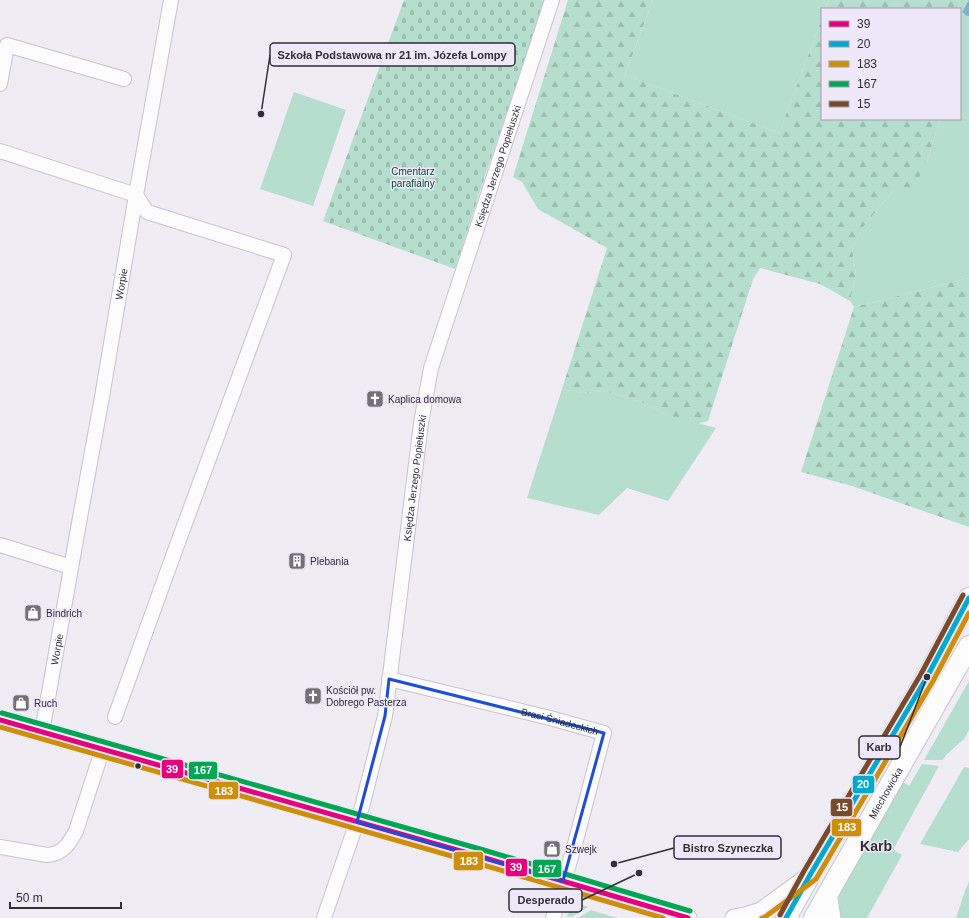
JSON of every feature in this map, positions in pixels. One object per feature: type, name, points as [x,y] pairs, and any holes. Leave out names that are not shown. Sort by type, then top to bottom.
[{"type":"main road","points":[[786,918],[927,677],[969,598]]},
{"type":"main road","name":"Miechowicka","points":[[814,918],[969,646]]},
{"type":"street","name":"Worpie","points":[[42,732],[171,0]]},
{"type":"street","name":"Księdza Jerzego Popiełuszki","points":[[324,918],[362,807],[385,716],[421,423],[431,368],[552,0]]},
{"type":"street","points":[[0,84],[7,45],[124,79]]},
{"type":"street","points":[[0,151],[136,194],[147,212],[284,255],[173,556],[116,717]]},
{"type":"street","points":[[0,545],[71,567]]},
{"type":"street","name":"Braci Śniadeckich","points":[[389,679],[550,718],[604,733],[563,881]]},
{"type":"street","points":[[0,720],[103,748],[688,918]]},
{"type":"street","points":[[0,847],[47,854],[59,852],[65,848],[76,831],[103,748]]},
{"type":"street","points":[[734,918],[761,911],[810,875]]},
{"type":"street","points":[[553,918],[563,881]]},
{"type":"street","points":[[828,893],[832,918]]},
{"type":"highlighted area","points":[[389,679],[604,733],[563,881],[357,822],[385,716]]},
{"type":"green space","name":"Cmentarz parafialny","points":[[404,0],[545,0],[455,269],[323,221]]},
{"type":"green space","points":[[568,0],[653,0],[625,75],[779,133],[821,21],[821,120],[940,120],[927,162],[914,187],[893,191],[863,227],[852,249],[856,275],[850,301],[820,284],[760,268],[753,279],[708,421],[697,424],[665,414],[641,402],[605,391],[583,393],[562,389],[607,248],[538,209],[522,182],[513,177]]},
{"type":"green space","points":[[653,0],[829,0],[825,8],[821,8],[821,21],[779,133],[625,75]]},
{"type":"green space","points":[[829,0],[960,0],[958,8],[825,8]]},
{"type":"green space","points":[[960,0],[969,0],[962,12],[969,16],[969,278],[854,307],[850,301],[856,275],[852,249],[863,227],[893,191],[927,162],[940,120],[961,120],[961,8],[958,8]]},
{"type":"green space","points":[[294,92],[346,110],[313,206],[260,189]]},
{"type":"green space","points":[[969,278],[969,527],[852,486],[801,472],[854,307]]},
{"type":"green space","points":[[562,389],[583,393],[605,391],[641,402],[665,414],[716,428],[668,501],[627,488],[599,515],[527,498]]},
{"type":"green space","points":[[969,681],[969,730],[964,739],[946,755],[943,760],[924,760]]},
{"type":"green space","points":[[922,764],[939,766],[894,848],[895,851],[902,855],[867,918],[840,918],[838,903],[839,890],[900,780],[909,786]]},
{"type":"green space","points":[[964,767],[969,768],[969,839],[958,852],[920,844]]},
{"type":"green space","points":[[969,882],[969,918],[956,918],[966,888]]},
{"type":"green space","points":[[578,905],[588,907],[572,917],[566,916],[574,907]]},
{"type":"green space","points":[[591,910],[617,918],[578,918]]},
{"type":"water","points":[[969,0],[969,16],[967,16],[962,12]]},
{"type":"transit line","name":"15","points":[[780,915],[804,871],[921,674],[963,595]]},
{"type":"transit line","name":"20","points":[[786,918],[927,677],[969,598]]},
{"type":"transit line","name":"183","points":[[762,918],[816,879],[933,681],[969,613]]},
{"type":"transit line","name":"167","points":[[2,713],[487,851],[690,911]]},
{"type":"transit line","name":"39","points":[[0,720],[485,858],[688,918]]},
{"type":"transit line","name":"183","points":[[0,727],[663,918]]},
{"type":"place","name":"Szkoła Podstawowa nr 21 im. Józefa Lompy","points":[[261,114]]},
{"type":"place","name":"Kaplica domowa","points":[[375,399]]},
{"type":"place","name":"Plebania","points":[[297,561]]},
{"type":"place","name":"Bindrich","points":[[33,613]]},
{"type":"place","name":"Karb","points":[[927,677]]},
{"type":"place","name":"Kościół pw. Dobrego Pasterza","points":[[313,696]]},
{"type":"place","name":"Ruch","points":[[21,703]]},
{"type":"place","name":"Szwejk","points":[[552,849]]},
{"type":"place","name":"Bistro Szyneczka","points":[[614,864]]},
{"type":"place","name":"Desperado","points":[[639,873]]},
{"type":"district","name":"Karb","points":[[876,846]]}]
